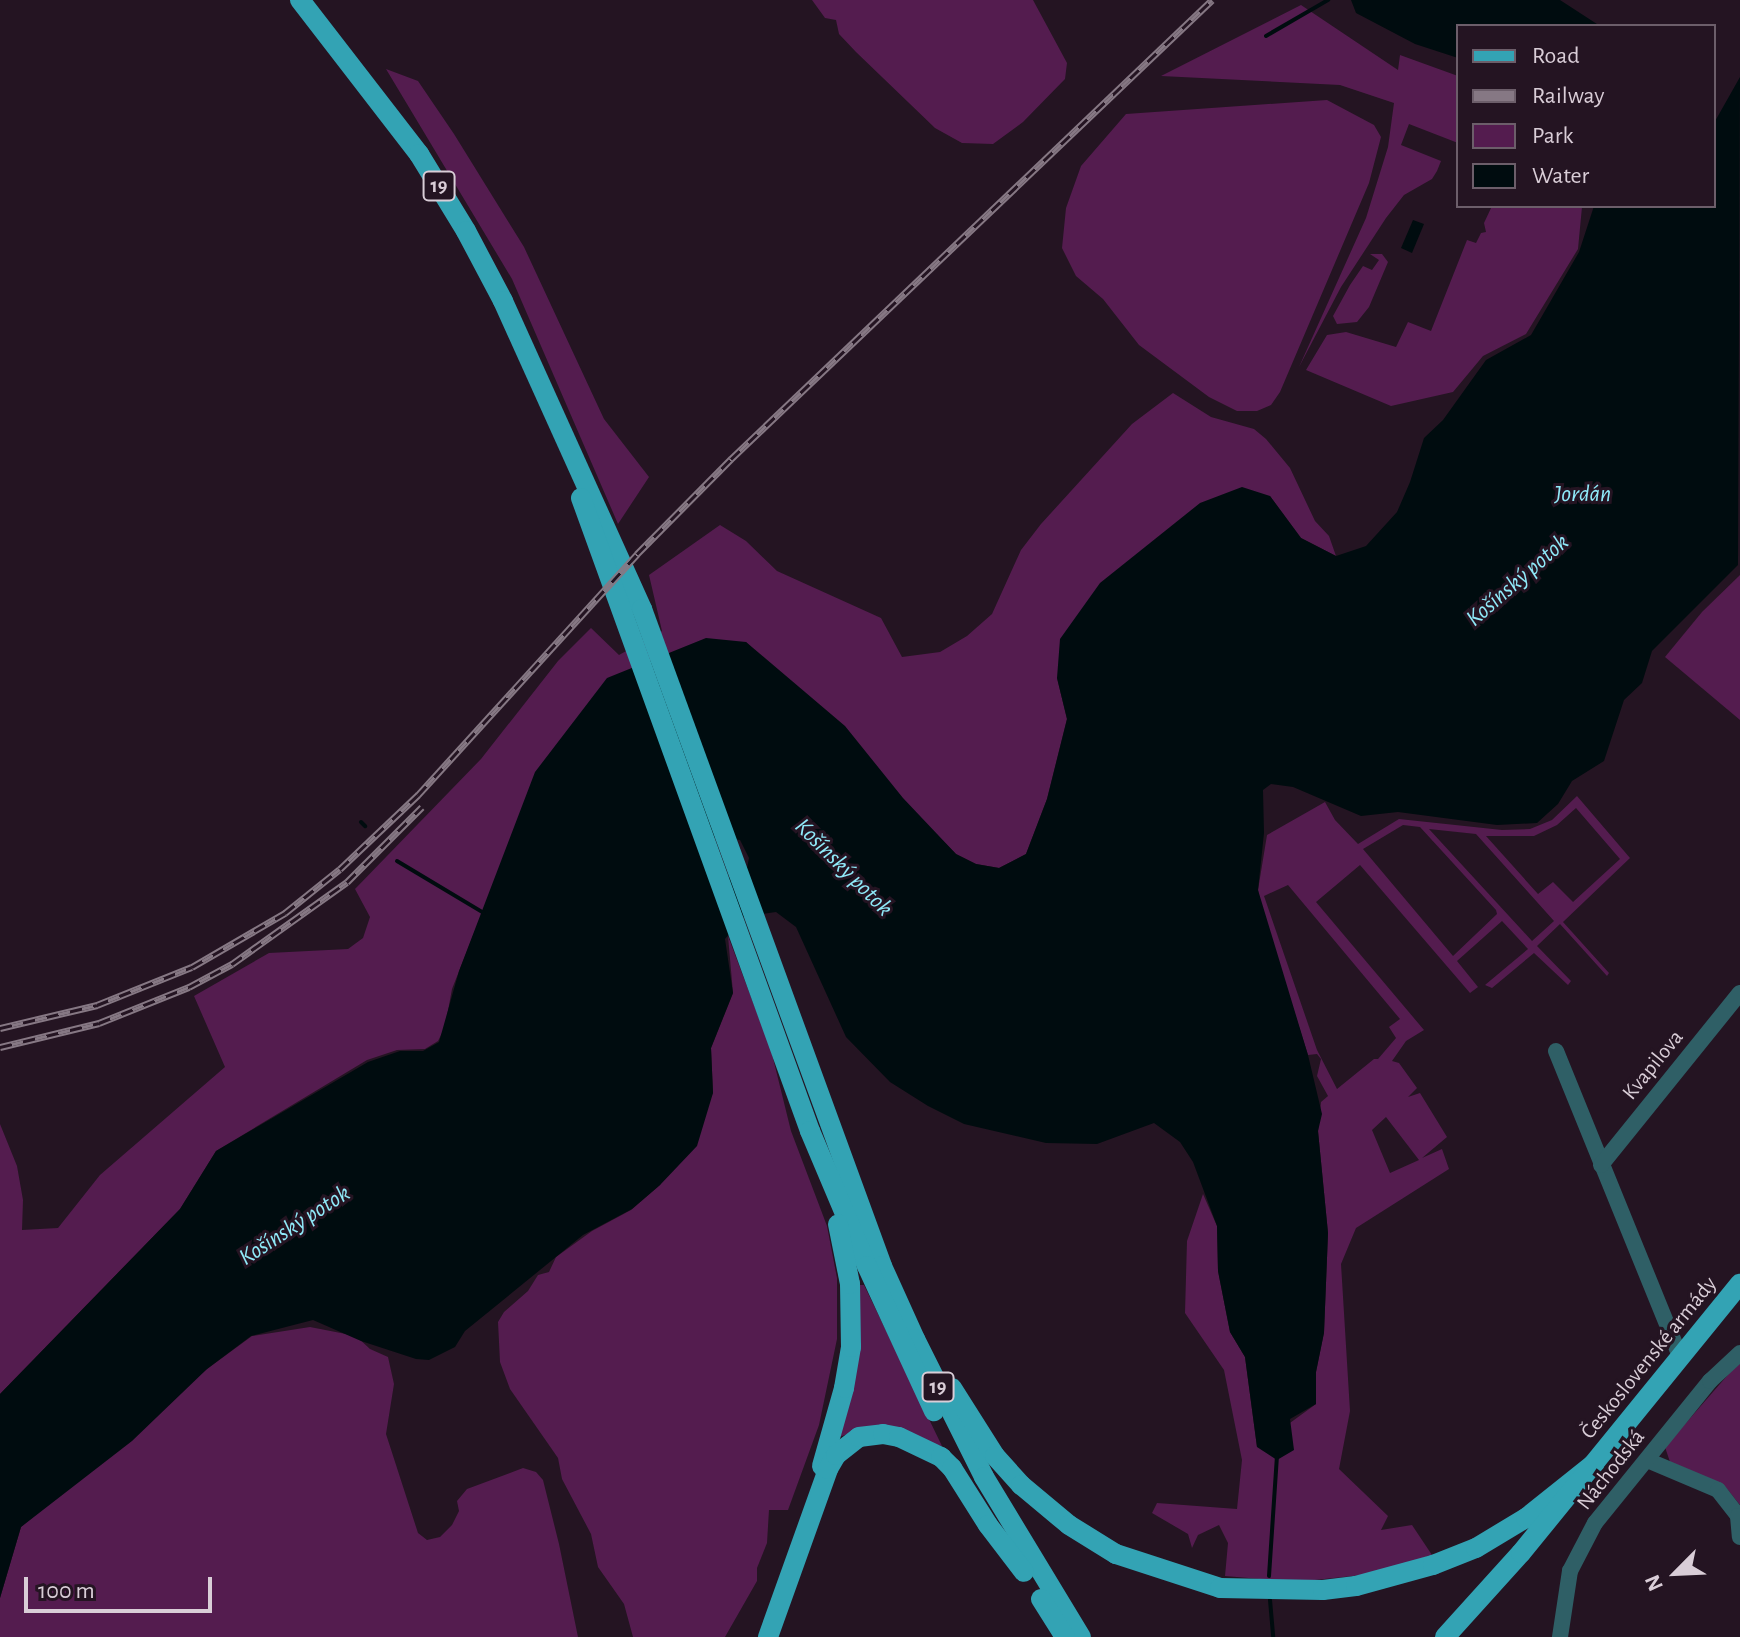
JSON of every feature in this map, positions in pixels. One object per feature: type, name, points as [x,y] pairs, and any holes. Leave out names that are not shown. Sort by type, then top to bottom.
[{"type":"main road","name":"19","points":[[300,0],[395,120],[443,191],[503,301],[588,485],[789,1044],[810,1131],[913,1368],[1024,1572],[1065,1637]]},
{"type":"main road","name":"19","points":[[789,1044],[828,1120],[882,1266],[948,1409],[1005,1515],[1081,1637]]},
{"type":"main road","points":[[828,1120],[944,1373],[979,1434],[1021,1485],[1049,1510],[1116,1554],[1220,1588],[1287,1592],[1356,1586],[1395,1577],[1476,1548],[1526,1518],[1595,1463]]},
{"type":"main road","points":[[768,1637],[813,1501],[844,1388],[851,1347],[852,1312],[842,1238],[810,1131]]},
{"type":"main road","name":"Československé armády","points":[[1595,1463],[1740,1284]]},
{"type":"main road","points":[[813,1501],[828,1469],[845,1445],[872,1434],[899,1437],[929,1450],[952,1468],[988,1525],[1024,1572]]},
{"type":"main road","points":[[1445,1637],[1521,1553],[1595,1463]]},
{"type":"street","name":"Kvapilova","points":[[1601,1165],[1740,993]]},
{"type":"street","points":[[1556,1051],[1680,1356]]},
{"type":"street","name":"Náchodská","points":[[1560,1637],[1570,1571],[1595,1523],[1724,1365],[1740,1353]]},
{"type":"street","points":[[1647,1460],[1718,1490],[1738,1516],[1740,1537]]},
{"type":"green space","points":[[812,0],[1033,0],[1067,63],[1065,79],[1023,122],[993,144],[962,143],[935,128],[856,52],[839,34],[836,20],[825,18]]},
{"type":"green space","points":[[1301,5],[1398,70],[1400,55],[1456,75],[1456,142],[1409,124],[1401,145],[1441,161],[1437,171],[1432,179],[1404,195],[1386,218],[1341,287],[1299,367],[1366,218],[1388,147],[1394,103],[1340,85],[1161,76]]},
{"type":"green space","points":[[386,69],[418,81],[454,134],[524,247],[604,419],[649,477],[618,524],[512,279]]},
{"type":"green space","points":[[1327,100],[1374,125],[1381,137],[1369,183],[1280,392],[1271,405],[1257,411],[1237,411],[1209,397],[1139,345],[1103,299],[1076,276],[1062,248],[1066,208],[1081,166],[1126,114]]},
{"type":"green space","points":[[1491,208],[1582,208],[1578,249],[1526,334],[1483,356],[1453,392],[1391,406],[1306,370],[1327,335],[1346,332],[1396,347],[1408,322],[1431,331],[1467,240],[1476,243],[1481,233],[1486,232],[1484,223]]},
{"type":"green space","points":[[1370,254],[1382,254],[1388,262],[1369,307],[1357,322],[1337,324],[1333,316],[1350,285],[1363,266],[1372,270],[1379,260]]},
{"type":"green space","points":[[1173,393],[1211,417],[1254,429],[1266,439],[1290,468],[1315,521],[1329,536],[1336,556],[1301,538],[1270,496],[1057,678],[1067,719],[1047,799],[1026,854],[999,868],[976,864],[956,854],[746,642],[497,875],[452,989],[445,1027],[438,1041],[425,1049],[397,1050],[367,1060],[216,1151],[180,1209],[0,1394],[0,1124],[17,1166],[23,1200],[22,1230],[58,1228],[100,1175],[225,1067],[194,996],[269,953],[348,949],[363,938],[370,917],[355,889],[481,759],[558,661],[591,628],[619,655],[662,631],[649,575],[720,525],[746,541],[777,571],[881,618],[902,657],[940,652],[967,636],[992,614],[1021,550],[1041,524],[1132,424]]},
{"type":"green space","points":[[1740,575],[1740,720],[1665,657],[1702,612]]},
{"type":"green space","points":[[1577,796],[1630,858],[1563,922],[1609,973],[1607,976],[1560,924],[1537,946],[1571,981],[1568,985],[1534,953],[1492,988],[1485,985],[1528,949],[1502,921],[1457,961],[1478,987],[1470,993],[1360,865],[1316,902],[1424,1030],[1406,1041],[1392,1061],[1399,1063],[1417,1088],[1408,1097],[1420,1093],[1447,1137],[1422,1158],[1442,1149],[1449,1169],[1356,1228],[1341,1264],[1350,1411],[1339,1469],[1388,1516],[1381,1530],[1412,1525],[1432,1555],[1373,1574],[1295,1582],[1225,1576],[1228,1543],[1219,1525],[1198,1535],[1192,1548],[1188,1534],[1152,1513],[1157,1503],[1237,1509],[1242,1460],[1224,1370],[1185,1313],[1187,1241],[1203,1194],[1217,1226],[1218,1271],[1230,1332],[1245,1357],[1257,1447],[1316,1404],[1316,1372],[1324,1332],[1328,1233],[1318,1131],[1321,1102],[1328,1096],[1317,1076],[1321,1059],[1317,1054],[1308,1055],[1260,904],[1258,890],[1267,835],[1325,802],[1335,820],[1358,844],[1399,819],[1502,830],[1530,829],[1552,820]],"holes":[[[1576,808],[1620,859],[1573,902],[1553,882],[1538,894],[1486,836],[1534,836],[1557,825]],[[1403,825],[1420,827],[1497,914],[1453,956],[1363,849]],[[1429,829],[1476,834],[1554,921],[1532,941]],[[1288,885],[1400,1019],[1389,1027],[1396,1038],[1378,1059],[1337,1089],[1317,1050],[1264,896]],[[1386,1117],[1419,1160],[1390,1173],[1372,1130]]]},
{"type":"green space","points":[[728,936],[771,1050],[791,1131],[827,1226],[837,1278],[837,1339],[819,1425],[788,1510],[769,1510],[767,1543],[757,1568],[757,1581],[725,1637],[633,1637],[624,1604],[598,1567],[591,1534],[562,1479],[558,1458],[510,1389],[500,1362],[498,1322],[504,1312],[528,1291],[538,1275],[549,1272],[556,1257],[592,1231],[631,1210],[660,1185],[713,1093],[711,1048],[733,993]]},
{"type":"green space","points":[[858,1285],[864,1285],[942,1446],[860,1430],[839,1437]]},
{"type":"green space","points":[[310,1327],[356,1336],[370,1349],[388,1357],[394,1384],[386,1434],[418,1533],[427,1540],[440,1537],[452,1525],[459,1511],[457,1501],[467,1489],[523,1468],[536,1472],[543,1480],[578,1637],[0,1637],[0,1598],[21,1527],[207,1369],[252,1336]]},
{"type":"green space","points":[[1740,1361],[1740,1505],[1728,1490],[1670,1462],[1665,1447]]},
{"type":"water","points":[[1351,0],[1560,0],[1597,24],[1456,24],[1456,57],[1415,44],[1356,13]]},
{"type":"water","name":"Jordán","points":[[1740,77],[1738,565],[1652,651],[1642,683],[1624,700],[1604,761],[1572,781],[1558,804],[1537,823],[1497,825],[1398,812],[1361,816],[1293,787],[1271,784],[1263,790],[1264,833],[1258,890],[1308,1055],[1322,1114],[1318,1131],[1328,1233],[1324,1333],[1316,1372],[1316,1404],[1290,1419],[1294,1450],[1277,1460],[1257,1447],[1245,1357],[1230,1332],[1218,1271],[1217,1226],[1193,1162],[1180,1142],[1154,1123],[1097,1144],[1046,1143],[964,1124],[928,1106],[890,1082],[846,1037],[796,927],[776,912],[743,917],[725,939],[733,993],[711,1048],[713,1093],[697,1146],[660,1185],[632,1209],[583,1235],[465,1331],[455,1347],[429,1360],[416,1359],[361,1341],[313,1320],[251,1336],[207,1369],[132,1441],[21,1527],[0,1598],[0,1394],[180,1209],[216,1151],[368,1062],[400,1051],[423,1051],[439,1042],[459,971],[535,772],[607,678],[706,638],[746,642],[845,726],[903,798],[956,854],[976,864],[999,868],[1026,854],[1047,799],[1067,719],[1057,678],[1060,639],[1100,583],[1200,503],[1242,487],[1270,496],[1301,538],[1336,556],[1366,546],[1397,512],[1424,438],[1443,420],[1486,360],[1531,335],[1579,252],[1593,208],[1716,208],[1716,119]],"holes":[[[709,838],[740,840],[749,858],[746,873],[723,879]]]},
{"type":"water","points":[[1413,220],[1424,224],[1412,253],[1401,248]]},
{"type":"waterway","points":[[1266,36],[1328,0]]},
{"type":"waterway","points":[[361,822],[365,826]]},
{"type":"waterway","points":[[397,861],[484,913]]},
{"type":"waterway","points":[[1269,1576],[1277,1455]]},
{"type":"waterway","points":[[1270,1600],[1273,1637]]},
{"type":"railway","points":[[0,1028],[97,1005],[192,967],[285,913],[340,869],[418,795],[637,554],[731,459],[1212,0]]},
{"type":"railway","points":[[0,1047],[99,1023],[189,987],[232,964],[347,882],[422,807]]},
{"type":"water label","name":"Košínský potok","points":[[1518,581]]},
{"type":"water label","name":"Košínský potok","points":[[843,868]]},
{"type":"water label","name":"Košínský potok","points":[[295,1226]]}]
